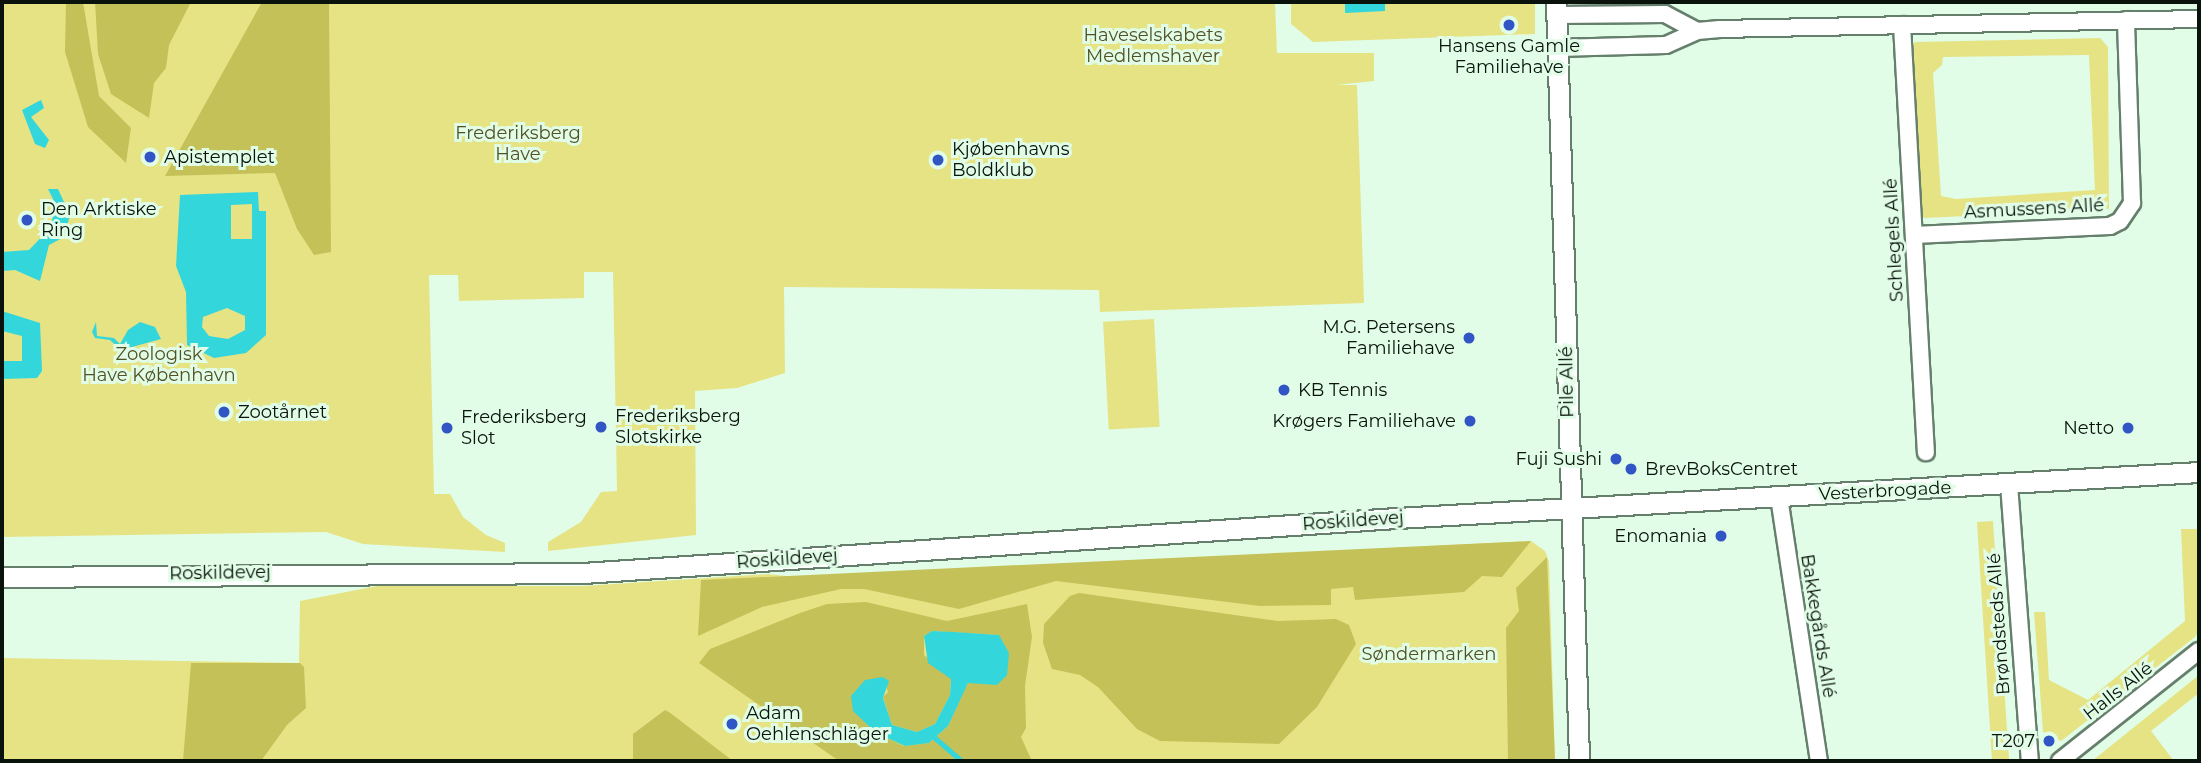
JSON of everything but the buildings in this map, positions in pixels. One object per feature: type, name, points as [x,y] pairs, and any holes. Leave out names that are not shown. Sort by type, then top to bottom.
[{"type":"street","points":[[1556,8],[1665,14],[1696,31]]},
{"type":"street","name":"Pile Allé","points":[[1556,8],[1578,761]]},
{"type":"street","points":[[1557,48],[1667,45],[1696,31],[2199,19]]},
{"type":"street","name":"Asmussens Allé","points":[[1914,235],[2110,226],[2120,221],[2132,203],[2126,20]]},
{"type":"street","name":"Schlegels Allé","points":[[1902,25],[1926,452]]},
{"type":"street","name":"Vesterbrogade","points":[[1571,509],[2199,472]]},
{"type":"street","name":"Brøndsteds Allé","points":[[2009,484],[2030,761]]},
{"type":"street","name":"Bakkegårds Allé","points":[[1779,497],[1819,761]]},
{"type":"street","name":"Roskildevej","points":[[2,577],[583,573],[1571,509]]},
{"type":"street","name":"Halls Allé","points":[[2060,761],[2199,651]]},
{"type":"green space","points":[[2,2],[1275,2],[1277,53],[1374,53],[1374,81],[1336,85],[1357,85],[1364,303],[1100,312],[1099,290],[784,287],[785,373],[737,388],[695,391],[696,535],[548,551],[548,542],[581,522],[601,492],[617,491],[613,272],[584,272],[584,298],[459,301],[458,275],[429,275],[434,494],[450,494],[463,517],[486,535],[505,543],[505,552],[363,544],[326,532],[2,537]]},
{"type":"green space","points":[[1291,2],[1535,2],[1535,34],[1313,42],[1291,24]]},
{"type":"green space","points":[[2100,38],[2108,47],[2109,209],[1924,218],[1918,209],[1911,48],[1915,42]],"holes":[[[2089,55],[2095,190],[1956,199],[1941,196],[1933,73],[1942,65],[1943,57]]]},
{"type":"green space","points":[[1154,319],[1160,427],[1109,430],[1103,322]]},
{"type":"green space","points":[[1993,521],[2009,761],[1992,761],[1977,522]]},
{"type":"green space","points":[[2181,529],[2199,529],[2199,631],[2195,637],[2061,741],[2043,732],[2034,612],[2045,612],[2049,680],[2088,700],[2185,621]]},
{"type":"green space","name":"Søndermarken","points":[[1531,541],[1545,551],[1549,562],[1555,761],[2,761],[2,658],[299,663],[300,601],[377,586],[583,586],[769,574],[801,578]]},
{"type":"green space","points":[[2199,675],[2199,693],[2151,731],[2174,761],[2092,761]]},
{"type":"shaded area","points":[[66,2],[83,2],[99,96],[131,128],[126,163],[88,127],[65,52]]},
{"type":"shaded area","points":[[95,2],[191,2],[169,45],[166,68],[154,83],[149,118],[111,94],[98,54]]},
{"type":"shaded area","points":[[262,2],[329,2],[331,252],[314,255],[297,229],[275,173],[165,176]]},
{"type":"shaded area","points":[[1531,541],[1502,577],[1482,576],[1464,592],[1355,600],[1353,587],[1331,589],[1331,605],[1260,606],[1056,581],[959,609],[864,589],[841,589],[762,607],[698,636],[701,580]]},
{"type":"shaded area","points":[[1547,557],[1555,761],[1508,761],[1506,628],[1519,611],[1516,588]]},
{"type":"shaded area","points":[[1079,593],[1278,621],[1336,619],[1349,625],[1356,644],[1317,707],[1279,744],[1160,741],[1137,729],[1098,687],[1080,675],[1052,669],[1043,643],[1044,624],[1070,596]]},
{"type":"shaded area","points":[[866,602],[947,621],[1027,604],[1032,637],[1025,686],[1026,728],[1021,737],[1032,761],[839,761],[699,663],[710,649],[827,604]],"holes":[[[932,631],[998,635],[964,690],[948,726],[929,743],[904,746],[876,733],[883,677],[888,692],[883,697],[892,725],[917,732],[935,724],[950,695],[951,678],[924,655],[924,636]]]},
{"type":"shaded area","points":[[191,663],[300,663],[304,667],[306,708],[287,725],[261,761],[183,761]]},
{"type":"shaded area","points":[[665,710],[733,761],[633,761],[633,734]]},
{"type":"water","points":[[1345,2],[1385,2],[1385,11],[1345,13]]},
{"type":"water","points":[[41,100],[44,108],[31,117],[49,140],[45,148],[35,144],[22,110]]},
{"type":"water","points":[[48,189],[58,189],[70,215],[64,237],[49,245],[40,281],[15,270],[2,271],[2,252],[29,250],[51,227],[55,203]]},
{"type":"water","points":[[258,192],[259,211],[266,211],[266,335],[246,353],[214,358],[187,345],[186,292],[176,266],[180,195]],"holes":[[[252,204],[252,239],[231,239],[231,205]],[[227,308],[245,316],[245,330],[228,339],[209,336],[202,327],[203,317]]]},
{"type":"water","points":[[2,311],[40,323],[42,371],[37,378],[2,379],[2,361],[22,361],[22,336],[2,331]]},
{"type":"water","points":[[96,322],[97,336],[114,338],[120,344],[128,330],[140,322],[155,327],[161,339],[121,350],[110,340],[95,338],[92,332]]},
{"type":"water","points":[[932,631],[999,635],[1009,653],[1007,675],[997,685],[968,683],[948,726],[929,743],[905,746],[876,733],[853,711],[851,696],[865,680],[883,677],[889,681],[883,698],[892,725],[917,732],[935,724],[950,695],[951,679],[928,663],[924,636]]},
{"type":"waterway","points":[[935,738],[961,761]]},
{"type":"place","name":"Hansens Gamle Familiehave","points":[[1509,25]]},
{"type":"place","name":"Apistemplet","points":[[150,157]]},
{"type":"place","name":"Kjøbenhavns Boldklub","points":[[938,160]]},
{"type":"place","name":"Den Arktiske Ring","points":[[27,220]]},
{"type":"place","name":"M.G. Petersens Familiehave","points":[[1469,338]]},
{"type":"place","name":"KB Tennis","points":[[1284,390]]},
{"type":"place","name":"Zootårnet","points":[[224,412]]},
{"type":"place","name":"Krøgers Familiehave","points":[[1470,421]]},
{"type":"place","name":"Frederiksberg Slotskirke","points":[[601,427]]},
{"type":"place","name":"Frederiksberg Slot","points":[[447,428]]},
{"type":"place","name":"Netto","points":[[2128,428]]},
{"type":"place","name":"Fuji Sushi","points":[[1616,459]]},
{"type":"place","name":"BrevBoksCentret","points":[[1631,469]]},
{"type":"place","name":"Enomania","points":[[1721,536]]},
{"type":"place","name":"Adam Oehlenschläger","points":[[732,724]]},
{"type":"place","name":"T207","points":[[2049,741]]},
{"type":"park label","name":"Haveselskabets Medlemshaver","points":[[1153,46]]},
{"type":"park label","name":"Frederiksberg Have","points":[[518,144]]},
{"type":"park label","name":"Zoologisk Have København","points":[[159,365]]}]
